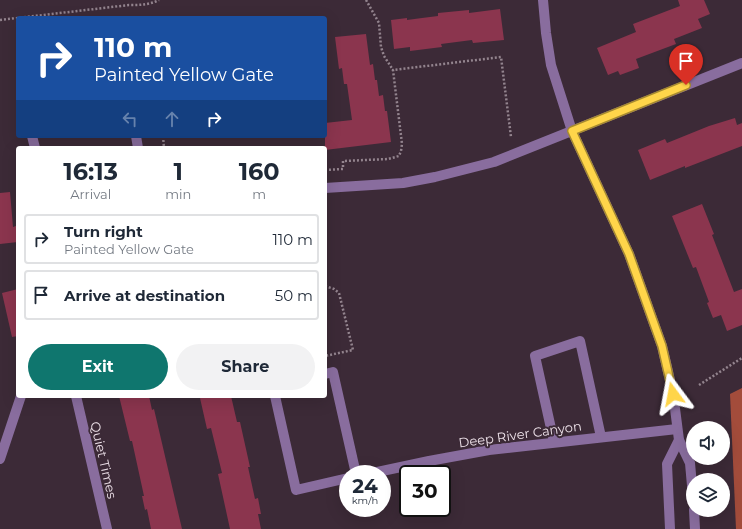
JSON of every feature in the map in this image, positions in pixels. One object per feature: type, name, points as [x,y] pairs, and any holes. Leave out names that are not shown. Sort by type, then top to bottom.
[{"type":"street","points":[[543,0],[546,33],[552,65],[572,131],[629,254],[662,346],[673,394],[679,440],[690,463],[691,473]]},
{"type":"street","points":[[327,188],[403,183],[442,176],[494,162],[742,64]]},
{"type":"street","points":[[554,442],[535,356],[580,341],[601,437]]},
{"type":"street","points":[[327,374],[333,372],[354,465]]},
{"type":"street","points":[[0,459],[20,398]]},
{"type":"street","name":"Quiet Times","points":[[76,398],[107,529]]},
{"type":"street","points":[[275,398],[296,490],[339,480]]},
{"type":"street","name":"Deep River Canyon","points":[[391,469],[489,450],[678,429]]},
{"type":"street","points":[[670,529],[667,464],[679,440]]},
{"type":"street","points":[[694,517],[695,529]]},
{"type":"path","points":[[34,16],[128,5],[142,5],[159,0]]},
{"type":"path","points":[[327,170],[343,169],[343,161],[388,159],[399,156],[401,151],[402,144],[393,70],[384,56],[381,47],[379,23],[366,0]]},
{"type":"path","points":[[0,20],[16,18]]},
{"type":"path","points":[[393,70],[501,57],[511,137]]},
{"type":"path","points":[[327,287],[334,289],[339,293],[353,350],[327,356]]},
{"type":"path","points":[[699,385],[742,358]]},
{"type":"shaded area","points":[[742,388],[742,529],[736,529],[730,394]]},
{"type":"building","points":[[678,0],[704,0],[710,14],[698,19],[702,28],[674,39],[676,44],[636,59],[639,68],[620,75],[618,71],[608,75],[597,48],[636,32],[633,24],[680,6]]},
{"type":"building","points":[[500,9],[504,40],[473,43],[472,40],[441,44],[442,47],[410,51],[410,47],[394,49],[391,20],[407,18],[407,20],[438,16],[438,13],[469,10],[469,13]]},
{"type":"building","points":[[366,34],[370,65],[373,64],[379,96],[383,95],[385,111],[387,111],[391,142],[327,150],[327,146],[325,146],[325,138],[327,138],[327,123],[352,120],[347,84],[344,84],[342,68],[339,69],[335,37]]},
{"type":"building","points":[[735,118],[737,125],[742,123],[742,146],[650,180],[638,150],[665,139],[667,143],[709,126]]},
{"type":"building","points":[[10,192],[13,227],[16,226],[16,242],[0,244],[0,193]]},
{"type":"building","points":[[702,204],[734,292],[742,289],[742,325],[727,331],[721,315],[713,318],[707,303],[709,302],[696,267],[693,268],[672,216]]},
{"type":"building","points":[[16,290],[16,336],[12,337],[2,293]]},
{"type":"building","points":[[119,398],[149,398],[152,410],[154,409],[182,529],[151,529],[147,509],[145,510],[142,496],[144,496],[132,441],[130,441]]},
{"type":"building","points":[[200,398],[231,398],[237,422],[240,422],[250,467],[248,467],[255,499],[258,498],[261,514],[258,514],[261,529],[230,529],[218,474],[222,473],[211,428],[207,429]]},
{"type":"route","points":[[673,394],[662,346],[629,254],[572,131],[686,85]]}]
